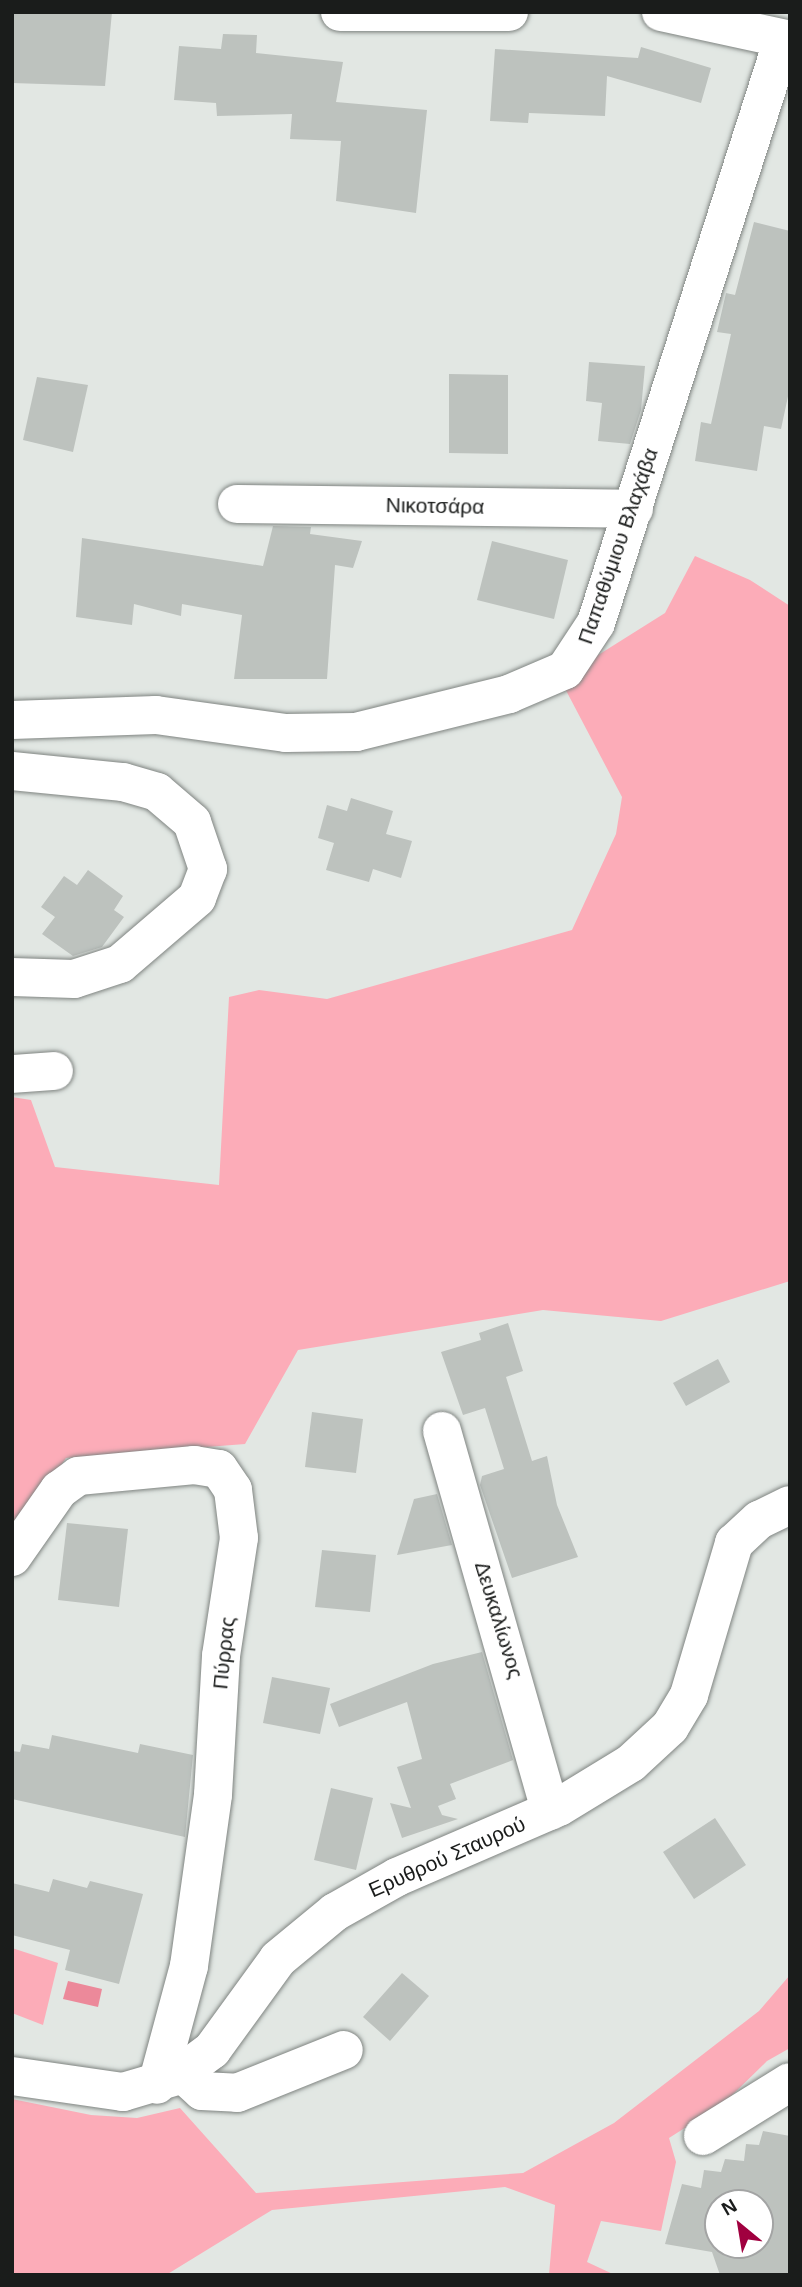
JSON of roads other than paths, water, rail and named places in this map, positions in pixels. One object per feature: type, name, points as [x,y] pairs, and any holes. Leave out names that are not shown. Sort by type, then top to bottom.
[{"type":"street","points":[[340,12],[509,12]]},
{"type":"street","points":[[661,12],[786,39]]},
{"type":"street","name":"Παπαθύμιου Βλαχάβα","points":[[12,720],[130,714],[286,733],[356,732],[536,686],[565,670],[587,644],[634,509],[786,39]]},
{"type":"street","name":"Νικοτσάρα","points":[[237,504],[634,509]]},
{"type":"street","points":[[12,771],[123,782],[157,792],[192,822],[208,869],[197,898],[120,964],[74,979],[12,977]]},
{"type":"street","points":[[12,1074],[54,1071]]},
{"type":"street","name":"Δευκαλίωνος","points":[[442,1430],[550,1811]]},
{"type":"street","name":"Πύρρας","points":[[12,1557],[59,1490],[78,1476],[194,1465],[219,1469],[233,1490],[239,1538],[221,1656],[213,1795],[189,1966],[169,2079]]},
{"type":"street","name":"Ερυθρού Σταυρού","points":[[169,2079],[212,2050],[278,1959],[335,1912],[397,1877],[550,1811],[610,1778],[670,1727],[695,1683],[734,1544],[759,1520],[790,1506]]},
{"type":"street","points":[[12,2076],[95,2091],[169,2079],[202,2091],[237,2093],[344,2050]]},
{"type":"street","points":[[703,2136],[790,2082]]}]
